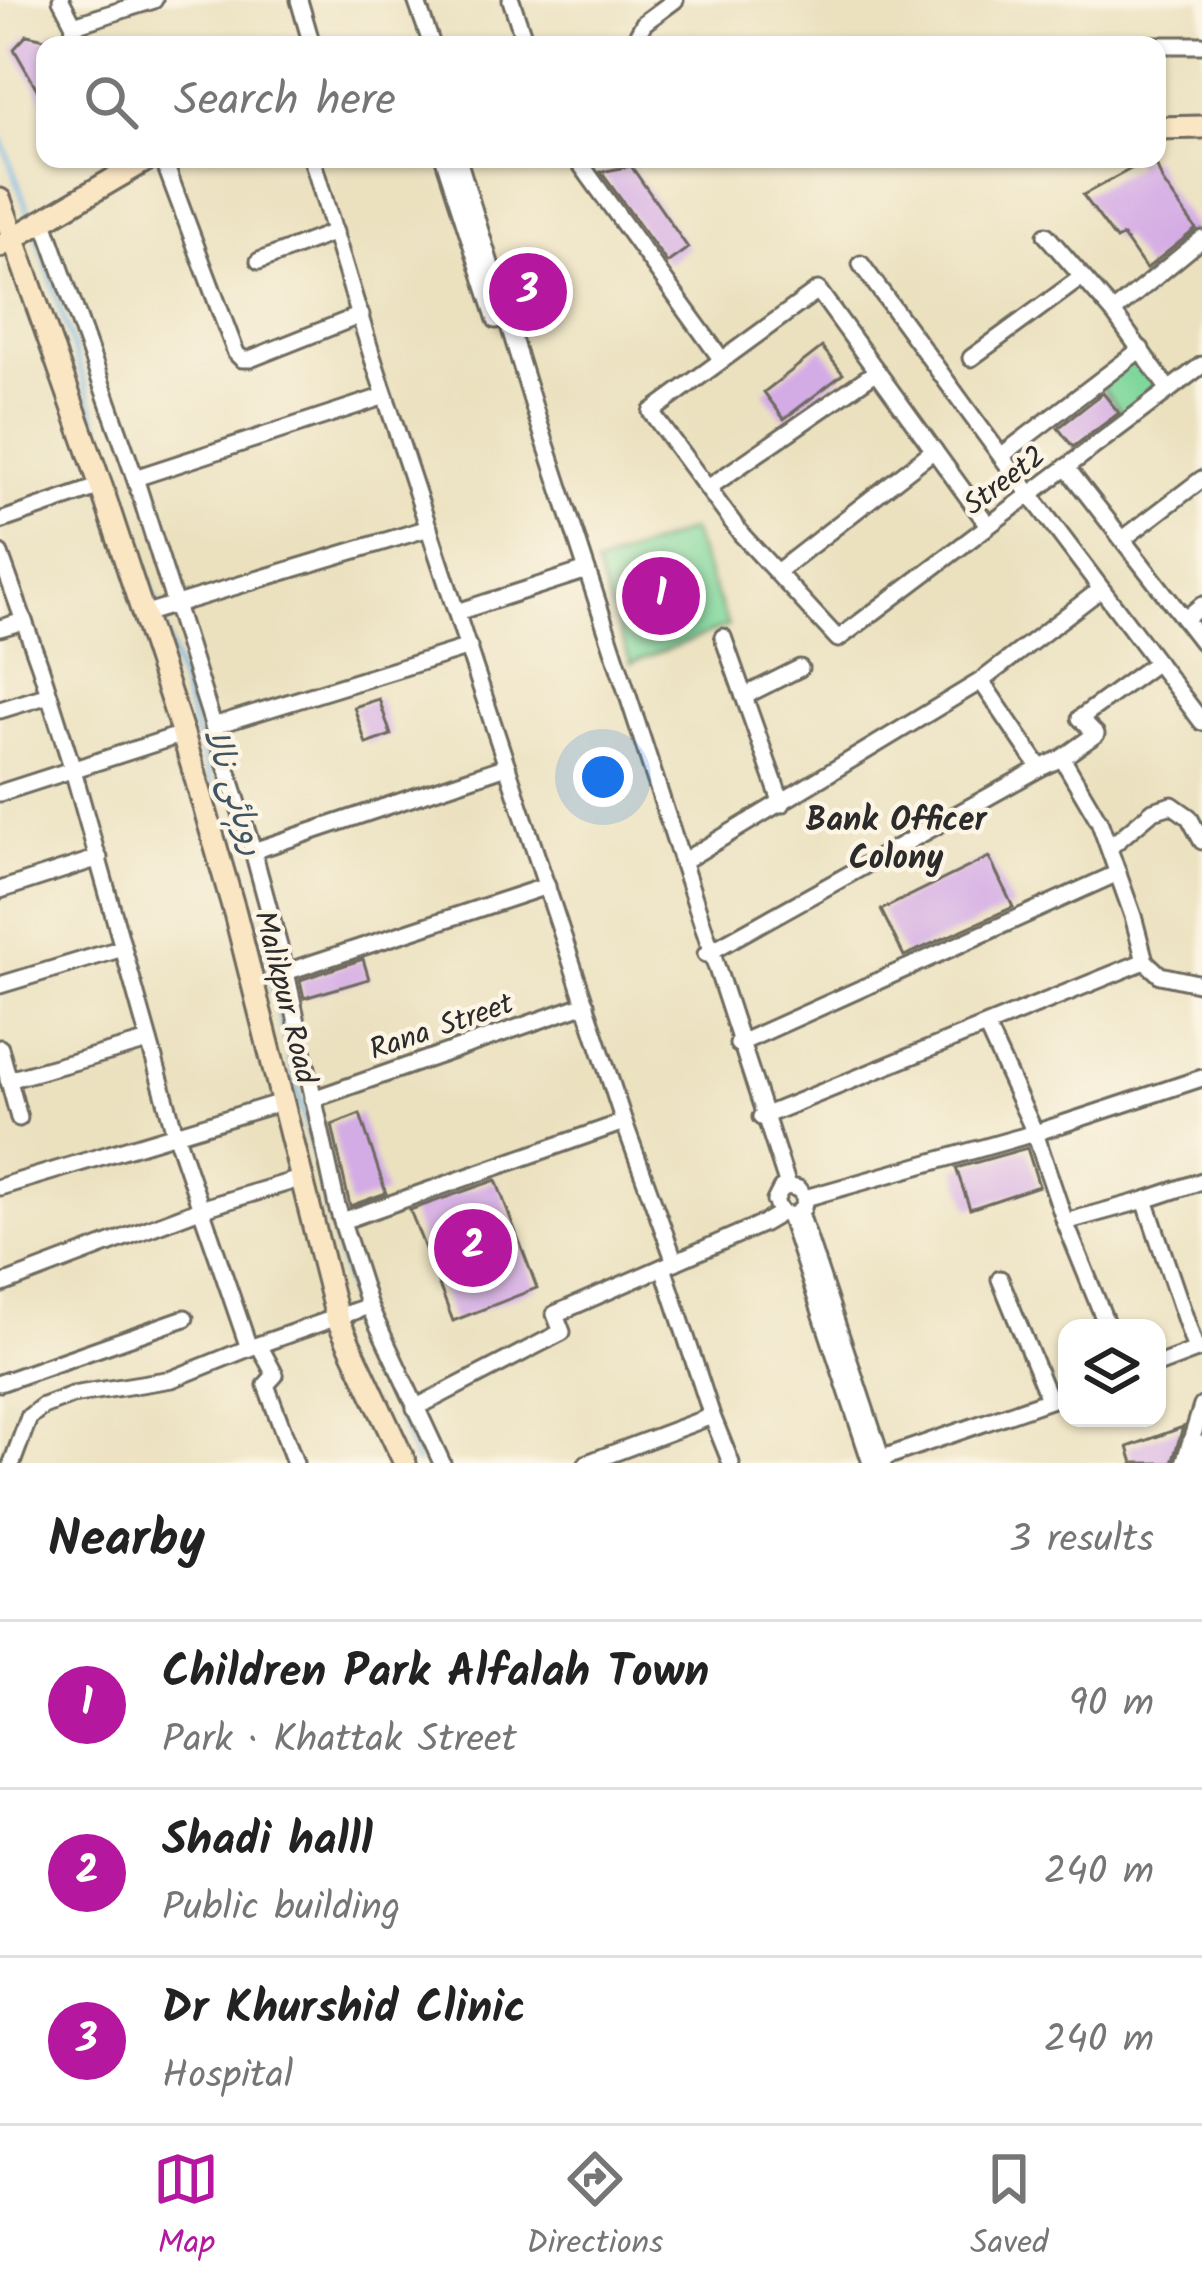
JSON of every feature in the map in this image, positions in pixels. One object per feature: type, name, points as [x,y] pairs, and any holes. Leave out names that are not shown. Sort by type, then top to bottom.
[{"type":"street","points":[[62,0],[74,36]]},
{"type":"street","points":[[74,25],[154,0]]},
{"type":"street","points":[[299,0],[309,36]]},
{"type":"street","points":[[416,0],[429,36]]},
{"type":"street","points":[[512,0],[523,36]]},
{"type":"street","points":[[639,36],[644,23],[673,0]]},
{"type":"street","points":[[1166,45],[1202,45]]},
{"type":"street","points":[[1166,128],[1202,127]]},
{"type":"street","points":[[133,168],[23,232],[135,478],[159,610],[213,726],[254,850],[366,1306],[442,1463]]},
{"type":"street","points":[[166,168],[242,359],[361,315]]},
{"type":"street","points":[[315,168],[730,1463]]},
{"type":"street","points":[[448,168],[467,209],[785,1188]]},
{"type":"street","points":[[460,168],[467,209]]},
{"type":"street","points":[[583,168],[722,360]]},
{"type":"street","name":"Malikpur Road","points":[[0,200],[23,232],[101,486],[159,610],[183,734],[340,1317],[405,1463]]},
{"type":"street","points":[[259,261],[334,232]]},
{"type":"street","points":[[1046,235],[1113,312],[1169,389]]},
{"type":"street","points":[[1113,312],[1202,238]]},
{"type":"street","points":[[861,264],[1202,722]]},
{"type":"street","points":[[971,358],[1082,277]]},
{"type":"street","points":[[934,450],[777,572],[742,535],[651,412],[818,290],[877,371],[934,450],[988,525]]},
{"type":"street","points":[[1001,456],[1141,349]]},
{"type":"street","name":"Street2","points":[[777,572],[838,639],[1202,364]]},
{"type":"street","points":[[708,488],[877,371]]},
{"type":"street","points":[[135,478],[385,395]]},
{"type":"street","points":[[1066,467],[1202,642]]},
{"type":"street","points":[[1123,539],[1202,479]]},
{"type":"street","points":[[0,521],[101,486]]},
{"type":"street","points":[[159,610],[429,528]]},
{"type":"street","points":[[0,554],[73,770],[175,1133],[254,1346],[275,1375],[266,1385],[296,1463]]},
{"type":"street","points":[[457,612],[583,571]]},
{"type":"street","points":[[583,571],[708,953]]},
{"type":"street","points":[[682,862],[981,681],[1102,589]]},
{"type":"street","points":[[1185,619],[1202,605]]},
{"type":"street","points":[[0,628],[24,621]]},
{"type":"street","points":[[723,638],[782,804]]},
{"type":"street","points":[[213,726],[469,647]]},
{"type":"street","points":[[708,953],[1062,758],[1096,734],[1080,718],[1157,662]]},
{"type":"street","points":[[744,696],[800,668]]},
{"type":"street","points":[[981,681],[1040,768]]},
{"type":"street","points":[[0,710],[49,695]]},
{"type":"street","points":[[0,794],[183,734]]},
{"type":"street","points":[[1062,758],[1099,820],[1145,961],[1160,974],[1202,984]]},
{"type":"street","points":[[254,850],[507,766]]},
{"type":"street","points":[[1110,848],[1154,811],[1172,805],[1190,817],[1202,841]]},
{"type":"street","points":[[0,890],[99,858]]},
{"type":"street","points":[[738,1043],[1118,873]]},
{"type":"street","points":[[286,972],[548,886]]},
{"type":"street","points":[[0,985],[123,948]]},
{"type":"street","points":[[762,1117],[1145,961]]},
{"type":"street","name":"Rana Street","points":[[313,1099],[586,1004]]},
{"type":"street","points":[[986,1026],[1035,1133],[1104,1319]]},
{"type":"street","points":[[8,1080],[149,1041]]},
{"type":"street","points":[[0,1048],[19,1118]]},
{"type":"street","points":[[415,1408],[562,1332],[555,1314],[764,1222],[1202,1078]]},
{"type":"street","points":[[0,1187],[282,1102]]},
{"type":"street","points":[[342,1221],[623,1122]]},
{"type":"street","points":[[0,1285],[200,1209],[303,1178]]},
{"type":"street","points":[[1065,1222],[1202,1181]]},
{"type":"street","points":[[785,1188],[799,1189],[794,1210],[877,1462],[1058,1397]]},
{"type":"street","points":[[785,1188],[776,1201],[794,1210]]},
{"type":"street","points":[[1144,1200],[1199,1349],[1166,1361]]},
{"type":"street","points":[[1000,1279],[1049,1400]]},
{"type":"street","points":[[12,1463],[29,1417],[43,1406],[72,1395],[172,1379],[366,1306]]},
{"type":"street","points":[[0,1383],[185,1318]]},
{"type":"street","points":[[1194,1459],[1202,1406]]},
{"type":"street","points":[[587,1463],[712,1416]]},
{"type":"green space","points":[[1137,356],[1161,390],[1126,418],[1099,384]]},
{"type":"green space","points":[[691,530],[728,626],[631,663],[595,566]]},
{"type":"building","points":[[27,35],[36,37],[36,87],[14,49]]},
{"type":"building","points":[[632,168],[688,248],[667,263],[601,172]]},
{"type":"building","points":[[1132,168],[1158,168],[1196,229],[1146,269],[1123,236],[1116,240],[1083,195]]},
{"type":"building","points":[[535,257],[552,317],[522,326],[504,266]]},
{"type":"building","points":[[822,347],[843,374],[784,419],[764,392]]},
{"type":"building","points":[[1103,393],[1119,413],[1073,447],[1058,428]]},
{"type":"building","points":[[379,699],[391,735],[366,744],[354,707]]},
{"type":"building","points":[[989,857],[1013,907],[904,956],[881,910]]},
{"type":"building","points":[[363,959],[369,979],[304,998],[300,980]]},
{"type":"building","points":[[360,1114],[386,1193],[350,1206],[332,1125]]},
{"type":"building","points":[[1027,1148],[1039,1186],[970,1209],[956,1168]]},
{"type":"building","points":[[496,1180],[537,1288],[453,1321],[410,1210]]},
{"type":"building","points":[[1183,1427],[1172,1463],[1133,1463],[1128,1447]]},
{"type":"waterway","name":"روہائی نالا","points":[[0,135],[31,219]]},
{"type":"waterway","name":"روہائی نالا","points":[[37,236],[265,960],[352,1306]]},
{"type":"waterway","name":"روہائی نالا","points":[[357,1317],[417,1463]]},
{"type":"place","name":"Dr Khurshid Clinic","points":[[528,292]]},
{"type":"place","name":"Children Park Alfalah Town","points":[[661,596]]},
{"type":"place","name":"Shadi halll","points":[[473,1248]]},
{"type":"district","name":"Bank Officer Colony","points":[[896,837]]}]
